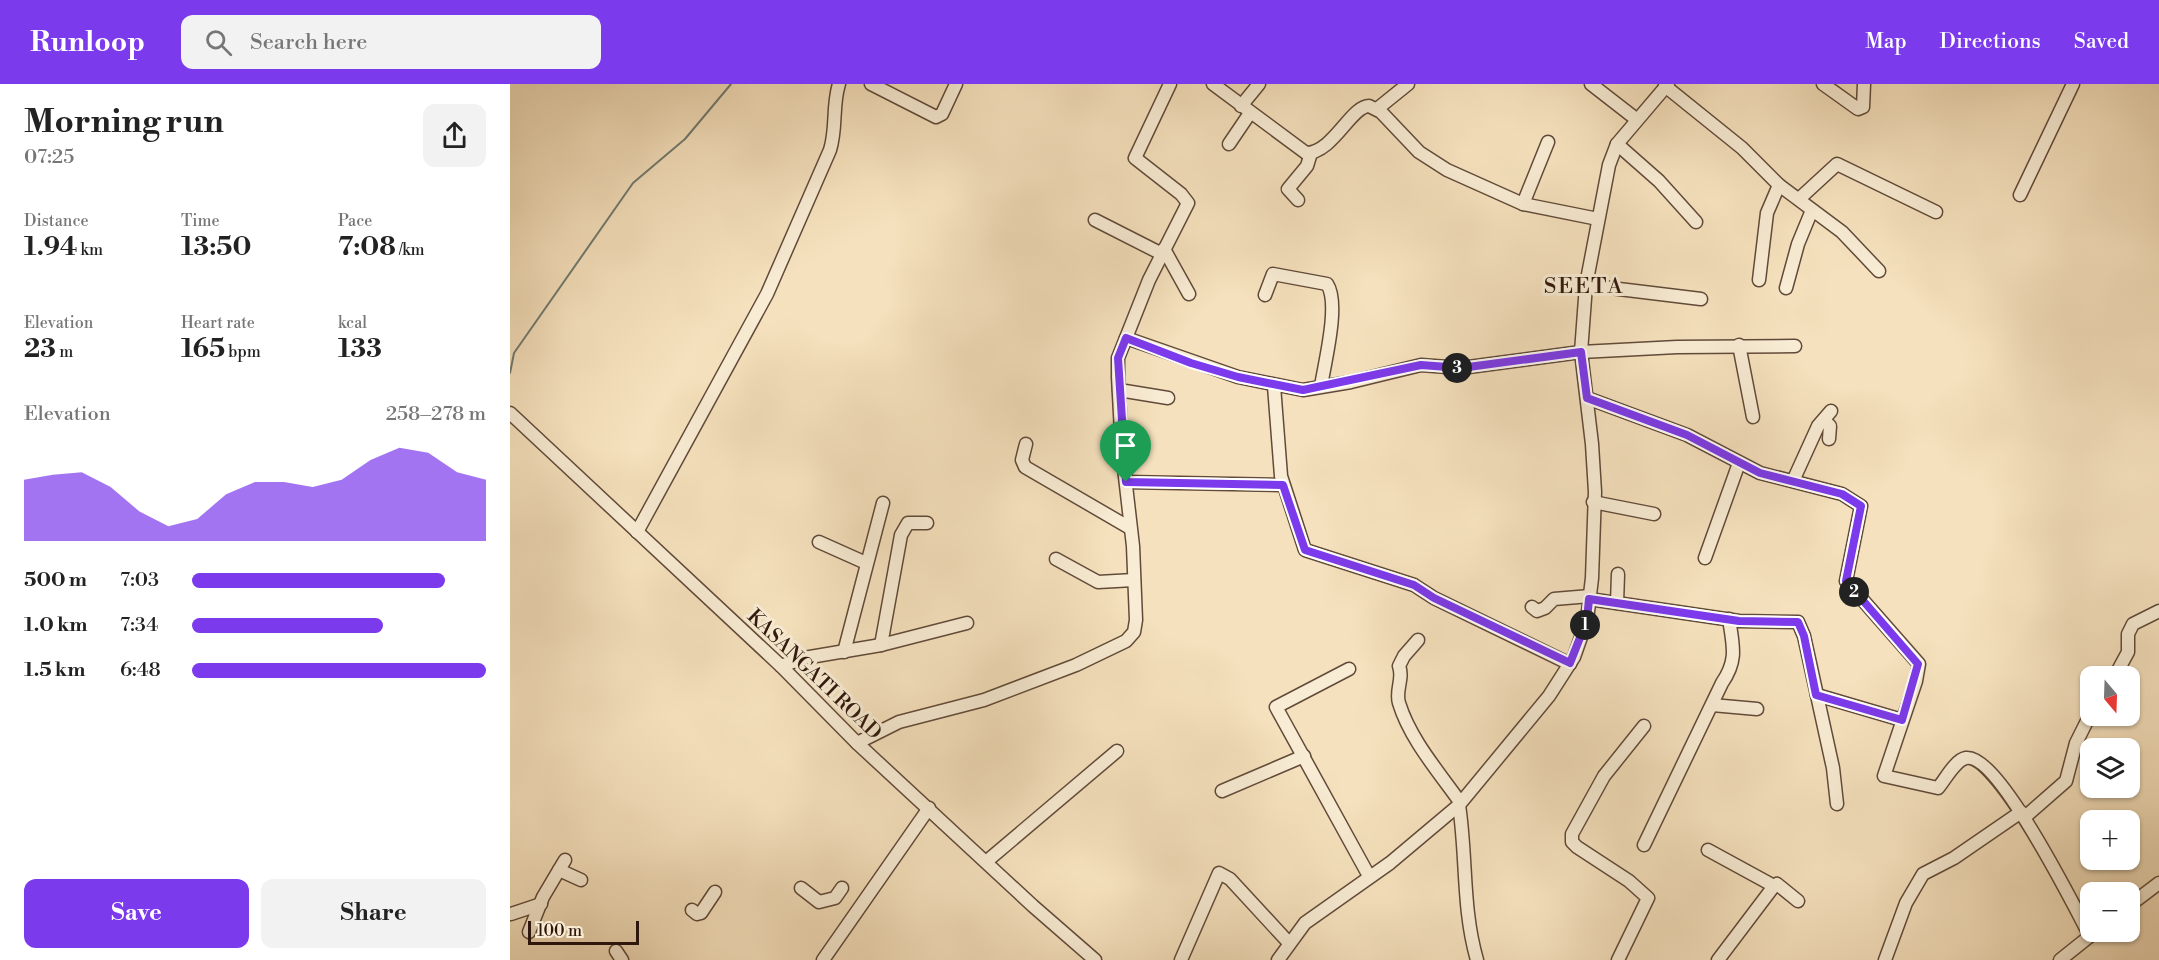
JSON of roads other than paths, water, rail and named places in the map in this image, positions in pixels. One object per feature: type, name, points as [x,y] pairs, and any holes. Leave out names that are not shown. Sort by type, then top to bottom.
[{"type":"street","points":[[637,532],[767,294],[830,150],[834,134],[834,101],[839,84]]},
{"type":"street","points":[[871,84],[936,117],[942,114],[956,84]]},
{"type":"street","points":[[857,743],[899,722],[984,700],[1076,665],[1126,641],[1134,632],[1136,620],[1134,580],[1118,358],[1136,309],[1187,207],[1188,201],[1135,158],[1170,84]]},
{"type":"street","points":[[1212,84],[1306,153],[1311,153]]},
{"type":"street","points":[[1229,144],[1259,84]]},
{"type":"street","points":[[1377,109],[1408,84]]},
{"type":"street","points":[[1591,84],[1636,119]]},
{"type":"street","points":[[1823,84],[1858,109],[1863,107],[1864,84]]},
{"type":"street","points":[[2020,195],[2073,84]]},
{"type":"street","points":[[1278,960],[1305,923],[1390,863],[1460,803],[1517,738],[1549,696],[1570,663],[1587,620],[1589,597],[1593,502],[1587,398],[1581,352],[1586,285],[1597,236],[1598,219],[1617,144],[1636,119],[1666,85],[1742,148],[1779,185],[1842,232],[1879,270]]},
{"type":"street","points":[[1298,200],[1288,189],[1307,166],[1311,153],[1346,127],[1361,107],[1377,109],[1419,152],[1447,170],[1523,204],[1598,219]]},
{"type":"street","points":[[1523,204],[1548,142]]},
{"type":"street","points":[[1617,144],[1659,181],[1696,222]]},
{"type":"street","points":[[1798,200],[1837,164],[1936,212]]},
{"type":"street","points":[[1759,280],[1767,213],[1779,185]]},
{"type":"street","points":[[1786,288],[1798,244],[1812,210]]},
{"type":"street","points":[[1095,220],[1163,252],[1189,294]]},
{"type":"street","points":[[1265,295],[1273,274],[1327,284],[1333,293],[1334,307],[1321,386]]},
{"type":"street","points":[[1586,285],[1701,298]]},
{"type":"street","points":[[1126,338],[1191,363],[1274,386],[1303,390],[1351,382],[1421,365],[1461,368],[1581,352],[1739,345],[1795,346]]},
{"type":"street","points":[[1739,345],[1753,417]]},
{"type":"street","points":[[1274,386],[1278,460],[1283,485],[1305,550],[1414,585],[1434,598],[1570,663]]},
{"type":"street","points":[[1119,390],[1168,398]]},
{"type":"street","points":[[1587,398],[1687,435],[1760,473],[1842,494],[1861,506],[1846,581],[1918,664],[1884,776],[1938,788],[1961,760],[1968,758],[1976,760],[2006,790],[2023,814],[2080,912]]},
{"type":"street","name":"KASANGATI ROAD","points":[[510,413],[781,666],[857,743],[1033,906],[1095,960]]},
{"type":"street","points":[[1793,481],[1828,416],[1829,439]]},
{"type":"street","points":[[1026,444],[1022,460],[1025,467],[1130,528]]},
{"type":"street","points":[[1705,558],[1739,463]]},
{"type":"street","points":[[1126,482],[1283,485]]},
{"type":"street","points":[[1593,502],[1654,514]]},
{"type":"street","points":[[844,651],[883,503]]},
{"type":"street","points":[[881,645],[901,535],[908,523],[927,524]]},
{"type":"street","points":[[819,542],[866,563]]},
{"type":"street","points":[[1056,559],[1098,582],[1134,580]]},
{"type":"street","points":[[1617,603],[1618,574]]},
{"type":"street","points":[[1532,607],[1538,610],[1545,608],[1554,600],[1589,597],[1729,619],[1798,622],[1804,636],[1833,768],[1837,804]]},
{"type":"street","points":[[2120,666],[2128,652],[2128,634],[2133,624],[2159,611]]},
{"type":"street","points":[[1644,844],[1722,683],[1732,669],[1734,660],[1729,619]]},
{"type":"street","points":[[781,666],[804,658],[881,645],[966,623]]},
{"type":"street","points":[[1418,640],[1404,656],[1399,666],[1402,675],[1397,690],[1399,702],[1418,741],[1460,803],[1466,915],[1477,960]]},
{"type":"street","points":[[1349,669],[1276,707],[1369,876]]},
{"type":"street","points":[[1816,695],[1902,720]]},
{"type":"street","points":[[1712,705],[1757,709]]},
{"type":"street","points":[[1618,960],[1648,898],[1629,881],[1577,848],[1572,842],[1572,834],[1604,776],[1644,726]]},
{"type":"street","points":[[1885,960],[1906,903],[1923,874],[1954,858],[2023,814],[2066,781],[2076,743],[2084,726]]},
{"type":"street","points":[[987,861],[1117,751]]},
{"type":"street","points":[[1222,791],[1304,756]]},
{"type":"street","points":[[823,960],[929,808]]},
{"type":"street","points":[[1708,850],[1774,886],[1777,884],[1798,901]]},
{"type":"street","points":[[529,932],[562,865],[581,880]]},
{"type":"street","points":[[1181,960],[1219,873],[1230,879],[1289,943]]},
{"type":"street","points":[[2140,897],[2159,883]]},
{"type":"street","points":[[1718,960],[1774,886]]},
{"type":"street","points":[[801,888],[819,902],[835,898],[842,888]]},
{"type":"street","points":[[692,910],[697,914],[701,913],[715,892]]},
{"type":"street","points":[[512,912],[541,904]]},
{"type":"street","points":[[2060,960],[2083,942]]},
{"type":"waterway","points":[[510,373],[514,353],[633,183],[685,139],[731,84]]},
{"type":"district","name":"SEETA","points":[[1584,285]]}]
